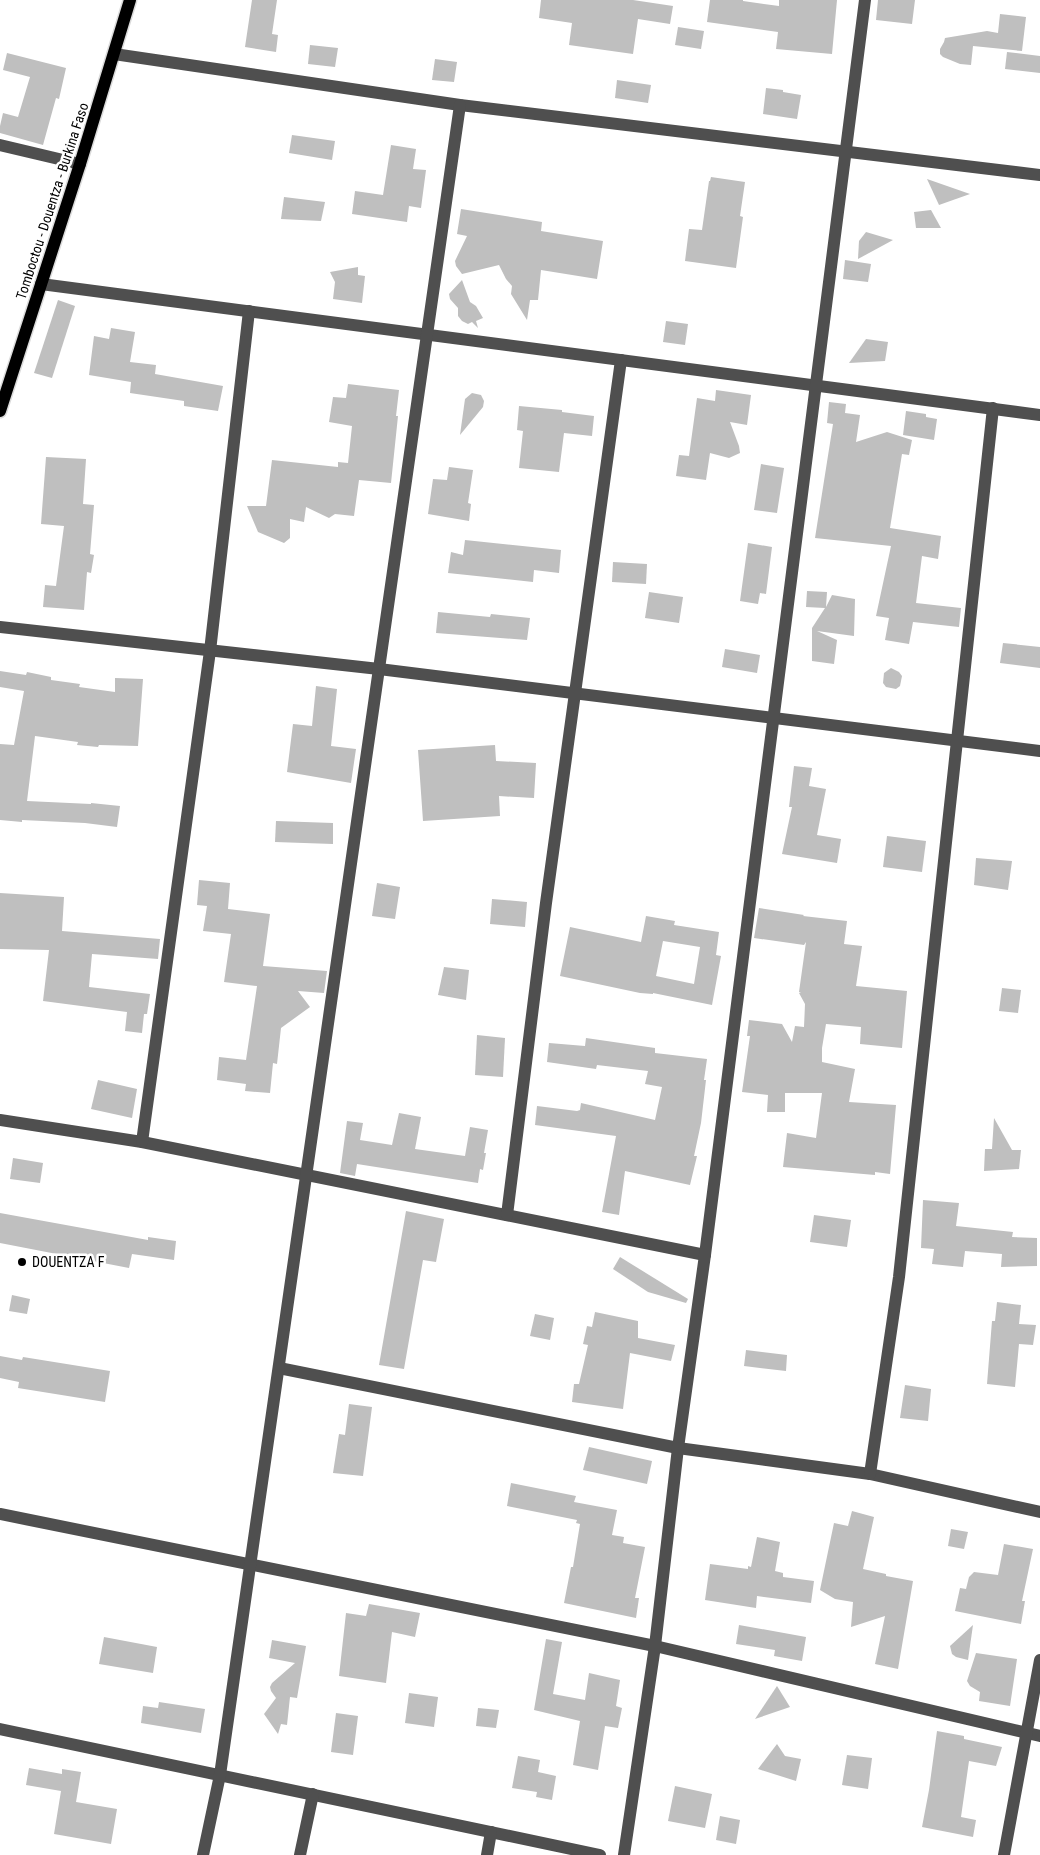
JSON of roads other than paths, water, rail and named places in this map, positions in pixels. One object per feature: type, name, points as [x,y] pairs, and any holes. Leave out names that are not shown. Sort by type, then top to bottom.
[{"type":"main road","name":"Tomboctou - Douentza - Burkina Faso","points":[[0,411],[80,164],[130,0]]},
{"type":"street","points":[[624,1855],[655,1646],[678,1448],[705,1255],[865,0]]},
{"type":"street","points":[[114,54],[460,105],[1040,174]]},
{"type":"street","points":[[203,1855],[220,1775],[460,105]]},
{"type":"street","points":[[0,145],[80,164]]},
{"type":"street","points":[[41,284],[1040,415]]},
{"type":"street","points":[[142,1142],[210,651],[249,311]]},
{"type":"street","points":[[506,1215],[546,903],[621,360]]},
{"type":"street","points":[[870,1474],[899,1277],[993,408]]},
{"type":"street","points":[[0,627],[379,670],[1040,751]]},
{"type":"street","points":[[0,1120],[142,1142],[705,1255]]},
{"type":"street","points":[[279,1368],[678,1448],[870,1474],[1040,1512]]},
{"type":"street","points":[[0,1514],[655,1646],[1040,1736]]},
{"type":"street","points":[[1004,1855],[1040,1660]]},
{"type":"street","points":[[0,1729],[600,1855]]},
{"type":"street","points":[[300,1855],[313,1794]]},
{"type":"street","points":[[487,1855],[491,1832]]},
{"type":"place","name":"DOUENTZA F","points":[[22,1262]]}]
